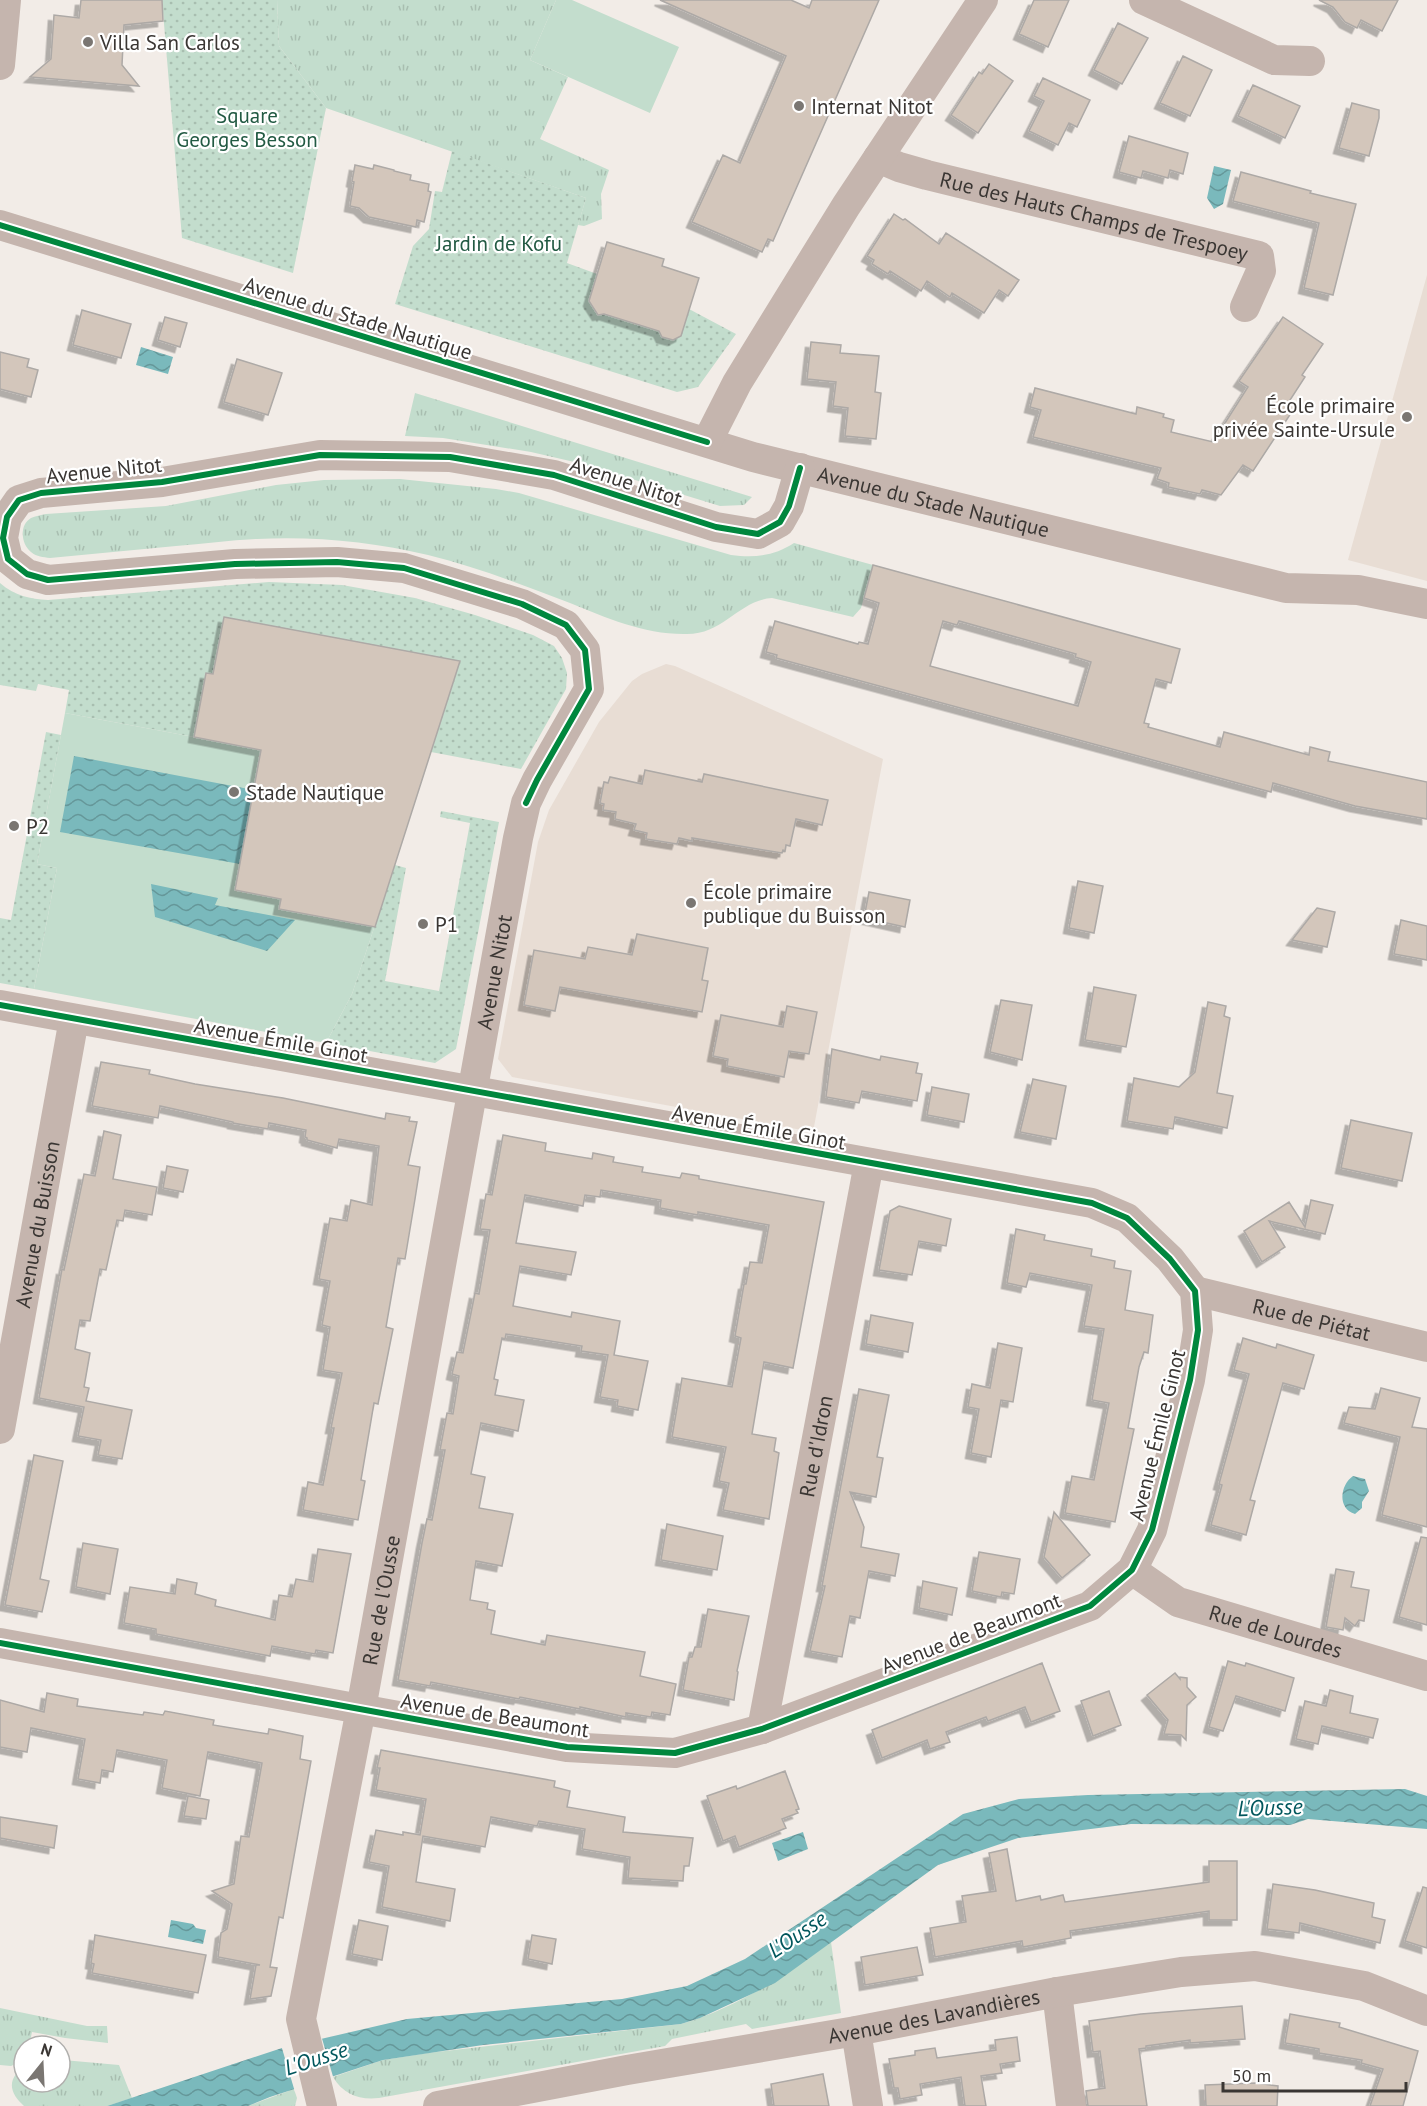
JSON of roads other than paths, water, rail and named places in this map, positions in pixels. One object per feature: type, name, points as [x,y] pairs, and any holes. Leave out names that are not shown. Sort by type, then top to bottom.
[{"type":"street","points":[[0,65],[6,0]]},
{"type":"street","points":[[707,442],[737,383],[878,158],[983,0]]},
{"type":"street","points":[[1144,0],[1274,60],[1310,61]]},
{"type":"street","name":"Rue des Hauts Champs de Trespoey","points":[[878,158],[898,167],[927,175],[1259,256],[1261,271],[1245,307]]},
{"type":"street","name":"Avenue du Stade Nautique","points":[[0,225],[753,457],[1286,588],[1358,590],[1427,604]]},
{"type":"street","name":"Avenue Nitot","points":[[471,1092],[526,803],[589,689],[585,650],[566,625],[522,604],[404,568],[337,562],[235,564],[48,580],[27,574],[8,559],[3,538],[7,517],[20,500],[41,493],[162,482],[320,455],[450,457],[554,475],[716,527],[758,534],[780,522],[789,506],[800,468]]},
{"type":"street","name":"Avenue Émile Ginot","points":[[0,1005],[1092,1203],[1127,1218],[1170,1259],[1195,1292],[1198,1330],[1190,1380],[1152,1530],[1132,1570]]},
{"type":"street","name":"Avenue du Buisson","points":[[0,1429],[74,1020]]},
{"type":"street","name":"Rue de l'Ousse","points":[[320,2099],[301,2019],[361,1709],[471,1092]]},
{"type":"street","name":"Rue d'Idron","points":[[762,1730],[869,1163]]},
{"type":"street","name":"Rue de Piétat","points":[[1195,1292],[1427,1347]]},
{"type":"street","name":"Avenue de Beaumont","points":[[0,1643],[567,1748],[675,1753],[762,1730],[1090,1606],[1132,1570]]},
{"type":"street","name":"Rue de Lourdes","points":[[1132,1570],[1178,1602],[1427,1676]]},
{"type":"street","name":"Avenue des Lavandières","points":[[438,2106],[627,2070],[856,2031],[1057,1992],[1181,1972],[1256,1965],[1364,1986],[1427,2011]]},
{"type":"street","points":[[1057,1992],[1071,2106]]},
{"type":"street","points":[[856,2031],[868,2106]]},
{"type":"water","points":[[1214,166],[1231,170],[1223,204],[1214,209],[1207,198]]},
{"type":"water","points":[[141,347],[173,357],[168,374],[136,365]]},
{"type":"water","points":[[74,756],[254,790],[240,864],[60,832]]},
{"type":"water","points":[[151,884],[218,898],[215,905],[295,920],[267,951],[155,917]]},
{"type":"water","points":[[1353,1476],[1365,1479],[1369,1491],[1362,1502],[1362,1508],[1355,1514],[1345,1507],[1342,1496],[1345,1485]]},
{"type":"water","name":"L'Ousse","points":[[1405,1789],[1427,1796],[1427,1829],[1308,1819],[1290,1825],[1131,1824],[1018,1838],[938,1865],[775,1983],[700,2018],[681,2024],[483,2045],[383,2060],[248,2106],[107,2106],[282,2048],[407,2019],[622,1999],[687,1986],[745,1959],[963,1814],[1019,1799],[1088,1795]]},
{"type":"water","points":[[803,1832],[808,1849],[778,1861],[772,1843]]},
{"type":"water","points":[[171,1920],[193,1924],[196,1928],[206,1930],[203,1944],[168,1937]]},
{"type":"place","name":"Villa San Carlos","points":[[88,42]]},
{"type":"place","name":"Internat Nitot","points":[[799,106]]},
{"type":"place","name":"École primaire privée Sainte-Ursule","points":[[1407,417]]},
{"type":"place","name":"Stade Nautique","points":[[234,792]]},
{"type":"place","name":"P2","points":[[14,826]]},
{"type":"place","name":"École primaire publique du Buisson","points":[[691,903]]},
{"type":"place","name":"P1","points":[[423,924]]},
{"type":"park label","name":"Square Georges Besson","points":[[247,127]]},
{"type":"park label","name":"Jardin de Kofu","points":[[499,243]]}]
